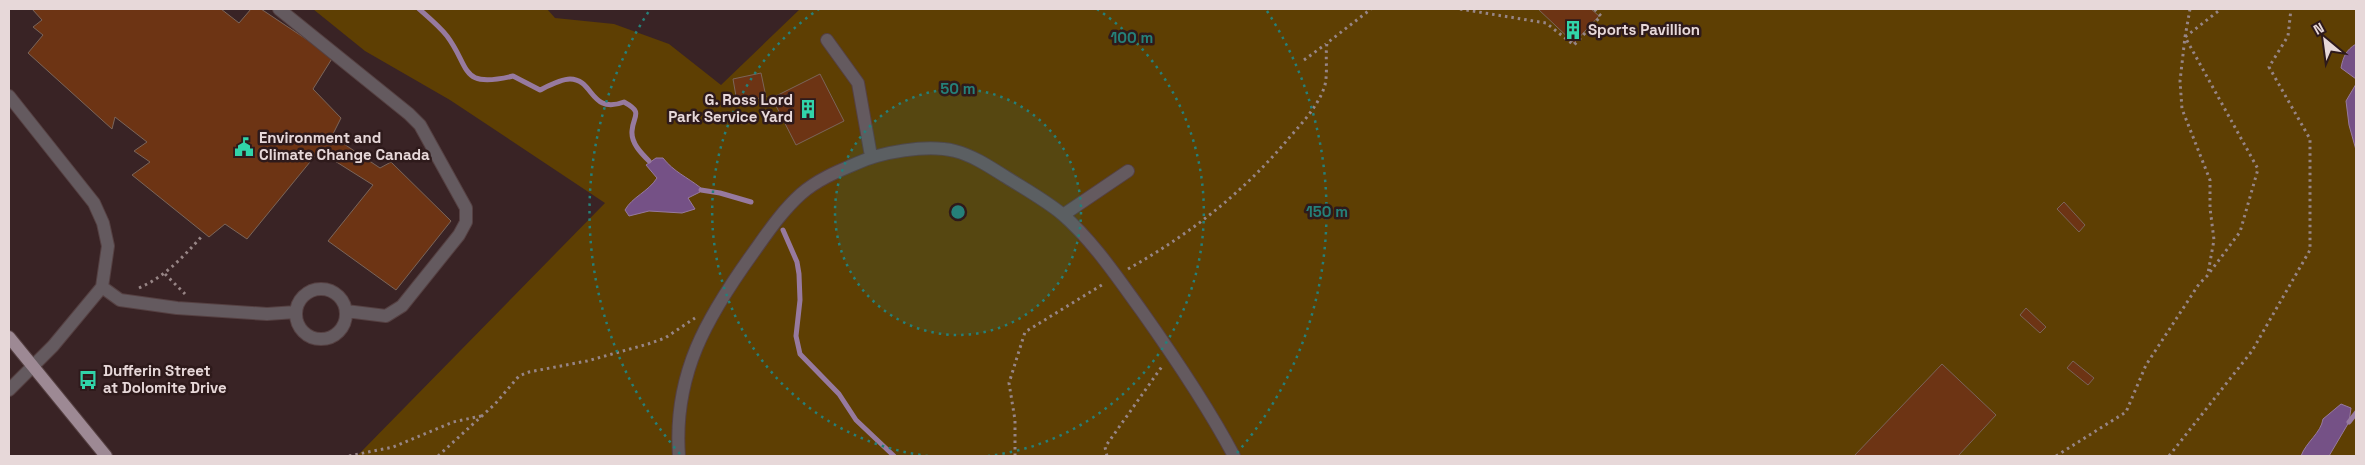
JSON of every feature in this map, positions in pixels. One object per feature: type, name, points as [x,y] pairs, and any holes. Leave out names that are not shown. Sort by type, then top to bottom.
[{"type":"main road","points":[[9,337],[106,456]]},
{"type":"street","points":[[279,9],[409,114],[420,125],[466,208],[466,222],[459,235],[402,306],[386,316],[346,311]]},
{"type":"street","points":[[827,40],[858,83],[871,156]]},
{"type":"street","points":[[9,96],[94,203],[103,223],[108,246],[102,287],[53,346],[9,390]]},
{"type":"street","points":[[679,456],[680,396],[688,365],[698,342],[747,262],[784,211],[801,194],[823,178],[871,156],[921,150],[952,150],[960,152],[981,162],[1063,215],[1090,243],[1171,352],[1211,412],[1234,456]]},
{"type":"street","points":[[1063,215],[1128,172]]},
{"type":"street","points":[[102,287],[120,300],[202,310],[267,314],[296,312]]},
{"type":"street","points":[[324,289],[339,296],[346,311],[343,327],[337,334],[322,340],[313,338],[300,328],[296,312],[298,304],[308,292],[324,289]]},
{"type":"path","points":[[1304,60],[1371,9]]},
{"type":"path","points":[[1460,9],[1546,23],[1574,45],[1601,16],[1594,9]]},
{"type":"path","points":[[2190,9],[2180,81],[2182,109],[2210,180],[2210,208],[2214,240],[2207,276]]},
{"type":"path","points":[[2185,37],[2221,9]]},
{"type":"path","points":[[2169,456],[2252,351],[2310,250],[2310,139],[2269,67],[2288,36],[2291,9]]},
{"type":"path","points":[[2056,456],[2126,412],[2146,365],[2199,284],[2240,232],[2258,169],[2185,37]]},
{"type":"path","points":[[1015,456],[1015,420],[1009,383],[1025,332],[1197,224],[1224,204],[1260,172],[1307,118],[1319,97],[1327,72],[1327,43]]},
{"type":"path","points":[[115,296],[156,280],[175,266],[203,235]]},
{"type":"path","points":[[164,274],[202,310]]},
{"type":"path","points":[[438,456],[496,404],[519,376],[529,372],[587,361],[648,344],[665,338],[697,317]]},
{"type":"path","points":[[1107,456],[1105,447],[1171,352]]},
{"type":"path","points":[[349,456],[393,448],[453,422],[482,415]]},
{"type":"shaded area","points":[[313,9],[547,9],[555,18],[614,24],[669,44],[721,85],[800,9],[2356,9],[2356,456],[357,456],[605,203],[450,100],[365,51]]},
{"type":"shaded area","points":[[2356,44],[2356,79],[2341,68],[2346,54]]},
{"type":"shaded area","points":[[2356,84],[2356,150],[2349,125],[2346,101]]},
{"type":"shaded area","points":[[656,158],[663,158],[676,171],[701,188],[700,192],[688,198],[695,209],[682,213],[649,211],[629,216],[625,210],[628,205],[657,178],[646,165]]},
{"type":"shaded area","points":[[2341,404],[2351,408],[2349,422],[2329,456],[2301,456],[2322,424],[2323,419]]},
{"type":"building","name":"Environment and Climate Change Canada","points":[[32,9],[221,9],[239,23],[251,9],[261,9],[333,57],[313,89],[341,118],[332,136],[380,168],[391,162],[451,221],[396,290],[328,241],[373,185],[319,151],[247,239],[225,224],[209,237],[132,175],[150,162],[134,151],[147,142],[115,117],[112,129],[28,53],[43,35],[33,27],[42,20]]},
{"type":"building","name":"Sports Pavillion","points":[[1538,9],[1591,9],[1599,16],[1574,43]]},
{"type":"building","points":[[761,73],[766,97],[737,102],[733,79]]},
{"type":"building","name":"G. Ross Lord Park Service Yard","points":[[820,74],[844,121],[796,145],[772,98]]},
{"type":"building","points":[[2064,202],[2085,225],[2079,232],[2057,209]]},
{"type":"building","points":[[2026,308],[2046,327],[2040,333],[2020,315]]},
{"type":"building","points":[[2073,361],[2094,378],[2088,385],[2067,368]]},
{"type":"building","points":[[1942,364],[1996,415],[1958,456],[1854,456]]},
{"type":"waterway","points":[[419,9],[447,36],[455,47],[464,66],[475,77],[483,80],[513,76],[540,90],[559,81],[570,79],[584,84],[598,100],[605,104],[613,105],[624,102],[636,112],[632,131],[633,140],[649,161]]},
{"type":"waterway","points":[[701,190],[720,193],[751,202]]},
{"type":"waterway","points":[[783,230],[797,262],[799,274],[800,300],[796,336],[800,354],[839,394],[856,420],[894,456]]},
{"type":"waterway","points":[[2349,422],[2356,413]]},
{"type":"place","name":"Sports Pavillion","points":[[1573,30]]},
{"type":"place","name":"G. Ross Lord Park Service Yard","points":[[808,109]]},
{"type":"place","name":"Environment and Climate Change Canada","points":[[244,147]]},
{"type":"place","name":"Dufferin Street at Dolomite Drive","points":[[88,380]]}]
